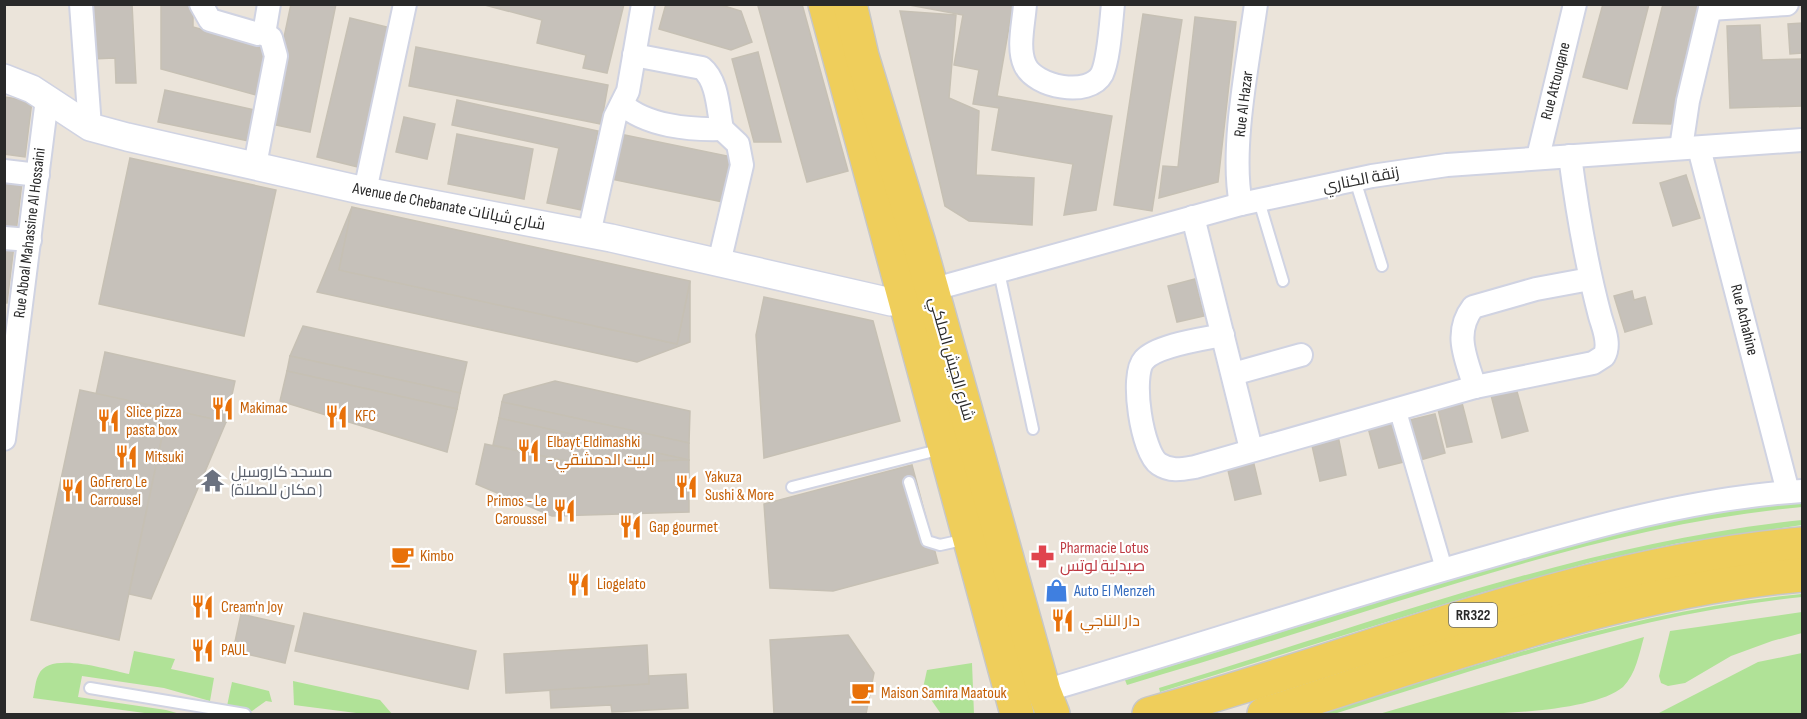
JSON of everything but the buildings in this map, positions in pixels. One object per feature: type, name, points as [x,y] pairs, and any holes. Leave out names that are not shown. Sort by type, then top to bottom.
[{"type":"main road","name":"شارع الجيش الملكي","points":[[825,4],[1047,709]]},
{"type":"main road","name":"شارع الجيش الملكي","points":[[850,4],[918,294],[945,448],[1017,714]]},
{"type":"main road","name":"RR322","points":[[1149,714],[1589,581],[1715,555],[1803,544]]},
{"type":"main road","name":"RR322","points":[[1264,714],[1594,613],[1694,591],[1803,575]]},
{"type":"street","points":[[81,4],[90,127]]},
{"type":"street","points":[[201,4],[210,20],[252,34],[261,32],[271,38],[276,56],[255,165]]},
{"type":"street","points":[[261,32],[267,22],[269,4]]},
{"type":"street","points":[[365,191],[405,4]]},
{"type":"street","points":[[589,234],[615,117],[628,91],[643,4]]},
{"type":"street","points":[[1025,4],[1022,48],[1026,67],[1042,81],[1078,87],[1093,83],[1103,72],[1113,4]]},
{"type":"street","name":"Rue Attouqane","points":[[1538,157],[1575,4]]},
{"type":"street","name":"Rue Achahine","points":[[1787,4],[1711,7],[1688,101],[1690,148],[1795,491]]},
{"type":"street","name":"Rue Al Hazar","points":[[1250,202],[1237,184],[1252,5]]},
{"type":"street","points":[[634,55],[702,68],[712,79],[722,129],[738,144],[742,165],[719,263]]},
{"type":"street","name":"Avenue de Chebanate شارع شبانات","points":[[4,78],[47,99],[90,127],[365,191],[589,234],[891,302],[918,294]]},
{"type":"street","name":"Rue Aboal Mahassine Al Hossaini","points":[[4,439],[11,330],[30,240],[47,99]]},
{"type":"street","points":[[622,104],[639,117],[687,127],[722,129]]},
{"type":"street","name":"زنقة الكناري","points":[[918,294],[1250,202],[1355,180],[1447,165],[1803,140]]},
{"type":"street","points":[[1223,335],[1160,351],[1145,358],[1136,376],[1145,434],[1157,463],[1167,468],[1196,467],[1251,449],[1475,387],[1593,363],[1600,359],[1606,351],[1607,343],[1590,279],[1570,156]]},
{"type":"street","points":[[4,171],[38,175]]},
{"type":"street","points":[[1193,217],[1251,449]]},
{"type":"street","points":[[4,238],[30,240]]},
{"type":"street","points":[[1475,387],[1462,346],[1462,327],[1473,307],[1536,290],[1590,279]]},
{"type":"street","points":[[1233,374],[1301,355]]},
{"type":"street","points":[[1397,408],[1444,569]]},
{"type":"street","points":[[1047,709],[1444,569],[1655,511],[1718,500],[1795,491]]},
{"type":"lane","points":[[1355,180],[1382,266]]},
{"type":"lane","points":[[1250,202],[1283,281]]},
{"type":"lane","points":[[999,272],[1033,429]]},
{"type":"lane","points":[[792,487],[945,448]]},
{"type":"lane","points":[[909,482],[927,541],[940,545],[970,538]]},
{"type":"lane","points":[[90,688],[199,710],[246,714]]},
{"type":"green space","points":[[1802,501],[1802,507],[1697,522],[1595,544],[1443,587],[1127,685],[1125,680],[1560,546],[1708,512]]},
{"type":"green space","points":[[1802,520],[1802,525],[1679,543],[1592,562],[1484,592],[1160,692],[1159,688],[1397,613],[1558,566],[1720,531]]},
{"type":"green space","points":[[1802,594],[1802,597],[1683,615],[1624,628],[1507,660],[1334,714],[1321,714],[1558,641],[1679,612]]},
{"type":"green space","points":[[1802,612],[1802,633],[1731,656],[1685,683],[1668,686],[1661,683],[1659,676],[1670,631]]},
{"type":"green space","points":[[1644,637],[1636,664],[1627,682],[1623,687],[1604,697],[1576,705],[1508,713],[1379,714]]},
{"type":"green space","points":[[134,651],[175,659],[171,669],[214,678],[210,701],[164,688],[82,676],[78,697],[180,714],[152,714],[33,698],[39,674],[45,667],[55,664],[80,664],[129,674]]},
{"type":"green space","points":[[1802,653],[1802,714],[1657,714],[1758,662]]},
{"type":"green space","points":[[972,663],[974,714],[941,714],[923,688],[927,670]]},
{"type":"green space","points":[[293,681],[380,700],[392,714],[364,714],[294,705]]},
{"type":"green space","points":[[232,682],[269,691],[272,702],[266,701],[252,711],[227,706]]},
{"type":"place","name":"Makimac","points":[[222,408]]},
{"type":"place","name":"KFC","points":[[337,416]]},
{"type":"place","name":"Slice pizza pasta box","points":[[108,421]]},
{"type":"place","name":"Elbayt Eldimashki - البيت الدمشقي","points":[[529,451]]},
{"type":"place","name":"Mitsuki","points":[[127,457]]},
{"type":"place","name":"مسجد كاروسيل (مكان للصلاة )","points":[[213,481]]},
{"type":"place","name":"Yakuza Sushi & More","points":[[687,486]]},
{"type":"place","name":"GoFrero Le Carrousel","points":[[72,491]]},
{"type":"place","name":"Primos - Le Caroussel","points":[[565,510]]},
{"type":"place","name":"Gap gourmet","points":[[631,527]]},
{"type":"place","name":"Kimbo","points":[[402,556]]},
{"type":"place","name":"Pharmacie Lotus صيدلية لوتس","points":[[1042,557]]},
{"type":"place","name":"Liogelato","points":[[579,584]]},
{"type":"place","name":"Auto El Menzeh","points":[[1056,591]]},
{"type":"place","name":"Cream'n Joy","points":[[203,607]]},
{"type":"place","name":"دار الناجي","points":[[1062,621]]},
{"type":"place","name":"PAUL","points":[[203,650]]},
{"type":"place","name":"Maison Samira Maatouk","points":[[863,693]]}]
